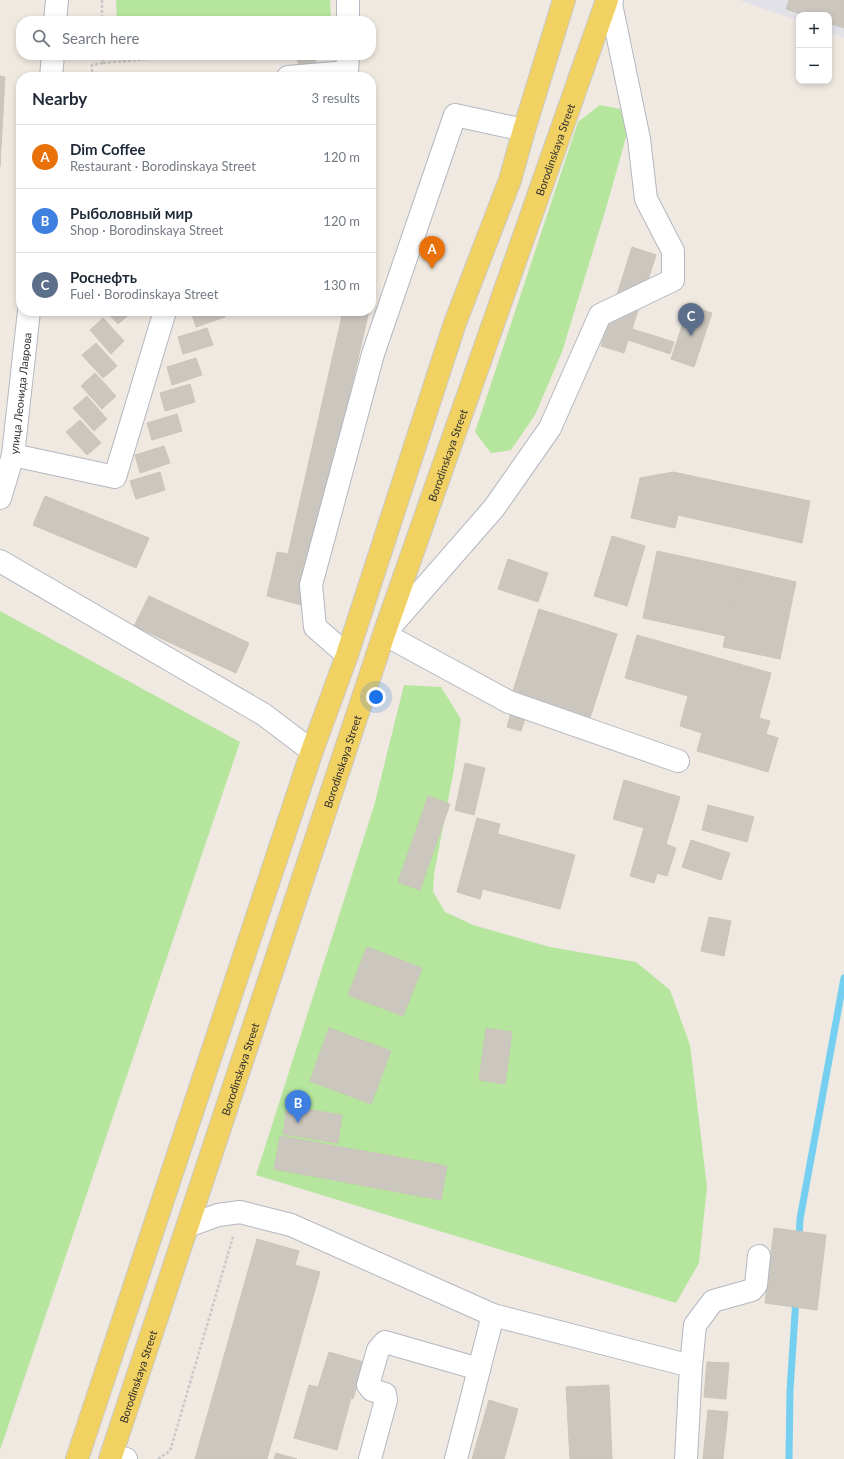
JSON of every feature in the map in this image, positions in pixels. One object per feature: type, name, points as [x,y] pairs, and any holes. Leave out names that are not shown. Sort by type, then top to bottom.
[{"type":"main road","points":[[77,1459],[312,751],[347,655],[455,323],[510,180],[564,0]]},
{"type":"main road","name":"Borodinskaya Street","points":[[116,1458],[188,1226],[384,634],[607,0]]},
{"type":"street","points":[[56,16],[57,0]]},
{"type":"street","points":[[348,0],[348,16]]},
{"type":"street","points":[[612,0],[611,4],[638,139],[646,199],[673,251],[673,280],[600,315],[550,428],[494,508],[384,634],[509,702],[678,761]]},
{"type":"street","points":[[51,72],[53,60]]},
{"type":"street","points":[[347,72],[348,60]]},
{"type":"street","points":[[347,655],[315,627],[311,586],[373,354],[455,115],[524,130]]},
{"type":"street","name":"улица Леонида Лаврова","points":[[0,498],[13,456],[28,316]]},
{"type":"street","points":[[13,456],[115,477],[163,316]]},
{"type":"street","points":[[0,561],[263,714],[312,751]]},
{"type":"street","points":[[188,1226],[218,1214],[240,1212],[291,1225],[493,1315],[691,1366]]},
{"type":"street","points":[[686,1459],[691,1366],[695,1325],[713,1301],[752,1290],[756,1285],[759,1256]]},
{"type":"street","points":[[456,1459],[493,1315]]},
{"type":"street","points":[[370,1459],[386,1400],[385,1394],[372,1390],[368,1385],[378,1350],[385,1342],[480,1369]]},
{"type":"path","points":[[102,0],[102,16]]},
{"type":"path","points":[[92,72],[92,65],[137,60]]},
{"type":"path","points":[[158,1459],[170,1451],[240,1212]]},
{"type":"shaded area","points":[[739,0],[844,0],[844,38],[832,33],[832,12],[796,12],[796,20]]},
{"type":"green space","points":[[116,0],[330,0],[331,16],[117,16]]},
{"type":"green space","points":[[600,105],[620,109],[628,130],[607,205],[562,352],[535,415],[511,450],[491,453],[475,432],[578,122]]},
{"type":"green space","points":[[0,611],[240,742],[0,1450]]},
{"type":"green space","points":[[404,685],[441,687],[461,719],[454,769],[434,874],[433,892],[445,912],[473,925],[550,947],[636,962],[670,990],[690,1045],[707,1187],[699,1263],[676,1303],[256,1175],[374,806]]},
{"type":"building","points":[[789,0],[844,0],[844,28],[832,24],[832,12],[796,12],[786,9]]},
{"type":"building","points":[[297,60],[316,60],[316,63],[299,66]]},
{"type":"building","points":[[0,76],[5,77],[0,167]]},
{"type":"building","points":[[632,247],[656,255],[632,329],[674,342],[670,354],[628,340],[624,353],[601,346]]},
{"type":"building","points":[[689,305],[712,313],[694,367],[671,359]]},
{"type":"building","points":[[111,316],[127,316],[118,324]]},
{"type":"building","points":[[193,316],[225,316],[225,317],[196,327]]},
{"type":"building","points":[[342,316],[368,316],[301,605],[267,596],[277,552],[288,554]]},
{"type":"building","points":[[103,318],[124,341],[111,354],[90,330]]},
{"type":"building","points":[[207,328],[213,345],[183,354],[178,337]]},
{"type":"building","points":[[96,343],[117,366],[103,378],[82,355]]},
{"type":"building","points":[[196,358],[202,375],[172,385],[167,367]]},
{"type":"building","points":[[95,373],[116,396],[102,409],[81,386]]},
{"type":"building","points":[[190,384],[195,402],[165,411],[160,393]]},
{"type":"building","points":[[87,396],[107,419],[94,431],[73,408]]},
{"type":"building","points":[[177,414],[182,431],[152,440],[147,423]]},
{"type":"building","points":[[80,420],[101,443],[87,455],[66,432]]},
{"type":"building","points":[[164,446],[170,463],[140,473],[135,455]]},
{"type":"building","points":[[160,472],[165,490],[136,499],[130,481]]},
{"type":"building","points":[[673,472],[810,501],[802,543],[678,515],[675,528],[631,518],[640,478]]},
{"type":"building","points":[[45,496],[149,538],[136,568],[33,525]]},
{"type":"building","points":[[612,536],[645,546],[627,606],[594,596]]},
{"type":"building","points":[[657,551],[740,569],[726,636],[643,618]]},
{"type":"building","points":[[508,559],[548,573],[538,602],[498,589]]},
{"type":"building","points":[[740,569],[796,582],[780,659],[723,647]]},
{"type":"building","points":[[149,596],[249,643],[236,673],[134,626]]},
{"type":"building","points":[[539,609],[617,634],[590,718],[512,694]]},
{"type":"building","points":[[637,635],[771,673],[759,718],[770,721],[766,734],[778,738],[768,772],[697,751],[702,733],[680,726],[688,696],[625,678]]},
{"type":"building","points":[[511,713],[525,718],[521,731],[507,727]]},
{"type":"building","points":[[465,763],[485,768],[474,815],[455,810]]},
{"type":"building","points":[[624,780],[680,797],[666,844],[676,848],[667,876],[657,873],[654,883],[630,876],[644,828],[613,819]]},
{"type":"building","points":[[428,796],[450,804],[420,890],[398,882]]},
{"type":"building","points":[[708,805],[754,817],[747,842],[702,830]]},
{"type":"building","points":[[477,818],[500,824],[480,899],[457,892]]},
{"type":"building","points":[[498,834],[575,855],[560,909],[483,889]]},
{"type":"building","points":[[691,840],[730,853],[721,880],[682,867]]},
{"type":"building","points":[[709,917],[731,921],[724,956],[701,951]]},
{"type":"building","points":[[367,947],[422,968],[403,1016],[348,995]]},
{"type":"building","points":[[329,1028],[391,1051],[371,1104],[310,1081]]},
{"type":"building","points":[[486,1028],[512,1032],[505,1084],[479,1080]]},
{"type":"building","points":[[287,1106],[342,1115],[338,1143],[283,1134]]},
{"type":"building","points":[[280,1136],[447,1166],[441,1200],[274,1169]]},
{"type":"building","points":[[774,1228],[826,1235],[817,1310],[765,1303]]},
{"type":"building","points":[[257,1239],[299,1251],[295,1265],[320,1272],[267,1459],[195,1459]]},
{"type":"building","points":[[329,1352],[364,1362],[353,1399],[351,1398],[337,1450],[294,1438],[309,1385],[318,1387]]},
{"type":"building","points":[[707,1362],[729,1363],[726,1399],[704,1397]]},
{"type":"building","points":[[609,1385],[612,1459],[570,1459],[566,1387]]},
{"type":"building","points":[[489,1400],[518,1409],[504,1459],[472,1459]]},
{"type":"building","points":[[708,1410],[728,1412],[723,1459],[703,1459]]},
{"type":"building","points":[[276,1453],[297,1459],[274,1459]]},
{"type":"waterway","points":[[799,1239],[800,1219],[844,978]]},
{"type":"waterway","points":[[789,1459],[790,1391],[796,1298]]},
{"type":"place","name":"Dim Coffee","points":[[432,269]]},
{"type":"place","name":"Роснефть","points":[[691,336]]},
{"type":"place","name":"Рыболовный мир","points":[[298,1123]]}]
